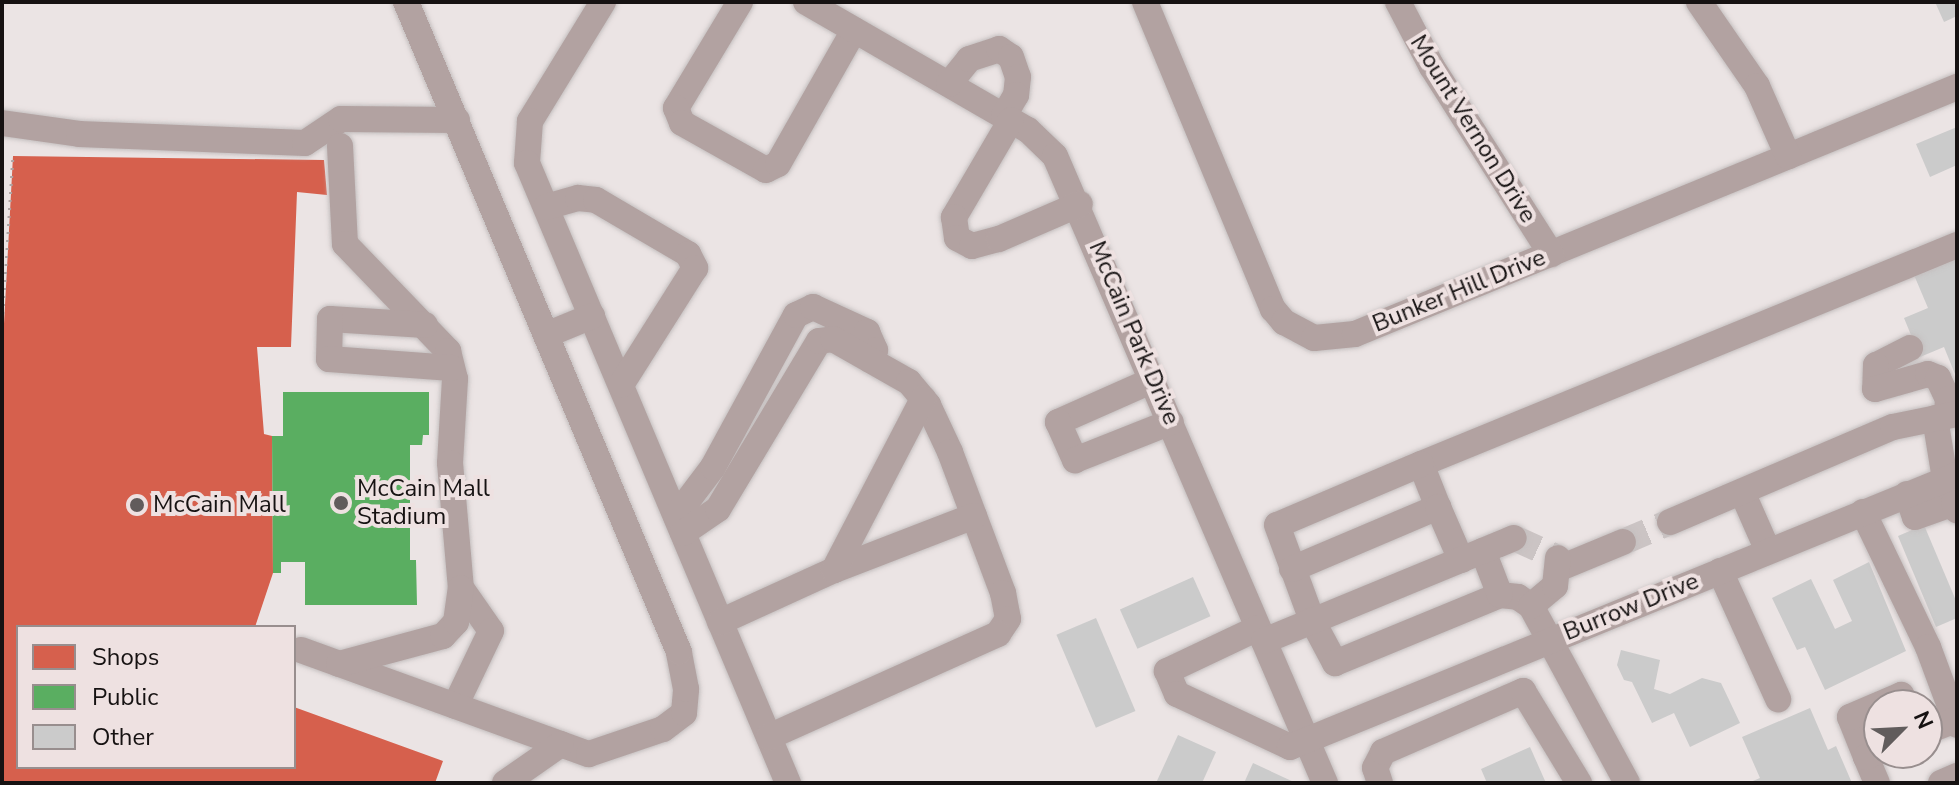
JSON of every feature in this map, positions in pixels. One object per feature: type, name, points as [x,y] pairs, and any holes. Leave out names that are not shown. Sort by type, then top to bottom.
[{"type":"street","points":[[301,650],[589,754],[663,729],[684,713],[686,689],[679,652],[406,2]]},
{"type":"street","points":[[740,2],[676,108],[682,123],[766,170],[778,164],[854,30]]},
{"type":"street","name":"McCain Park Drive","points":[[806,2],[1046,143],[1080,204],[1325,783]]},
{"type":"street","name":"Bunker Hill Drive","points":[[1145,2],[1267,295],[1284,322],[1300,333],[1329,340],[1355,334],[1957,87]]},
{"type":"street","name":"Mount Vernon Drive","points":[[1398,2],[1432,67],[1551,254]]},
{"type":"street","points":[[1699,2],[1741,60],[1788,156]]},
{"type":"street","points":[[599,3],[526,132],[527,163],[788,783]]},
{"type":"street","points":[[949,84],[969,59],[999,49],[1011,57],[1018,77],[1016,95],[1007,118],[954,217],[957,238],[972,246],[999,239],[1080,204]]},
{"type":"street","points":[[2,123],[79,134],[305,143],[341,119],[457,120]]},
{"type":"street","points":[[339,664],[443,636],[456,622],[461,588],[450,463],[452,368],[448,351],[345,244],[340,146]]},
{"type":"street","points":[[546,207],[578,198],[596,200],[688,254],[695,268],[621,385]]},
{"type":"street","points":[[1500,595],[1335,663],[1312,620],[1277,525],[1957,245]]},
{"type":"street","points":[[546,335],[592,316]]},
{"type":"street","points":[[425,325],[330,319],[329,359],[452,368]]},
{"type":"street","points":[[679,524],[718,509],[819,341],[833,339],[909,382],[923,399],[974,516],[1003,593],[1008,619],[998,634],[769,737]]},
{"type":"street","points":[[1910,348],[1876,365],[1875,389],[1928,374],[1938,378],[1948,399],[1951,477]]},
{"type":"street","points":[[1153,380],[1058,422],[1075,460],[1171,422]]},
{"type":"street","points":[[834,570],[923,399]]},
{"type":"street","points":[[1670,522],[1893,427],[1947,416]]},
{"type":"street","points":[[1421,464],[1438,507],[1500,595],[1531,606],[1627,783]]},
{"type":"street","name":"Burrow Drive","points":[[1306,740],[1951,477]]},
{"type":"street","points":[[1742,492],[1768,551]]},
{"type":"street","points":[[1907,494],[1915,517],[1954,503],[1957,510]]},
{"type":"street","points":[[1292,569],[1438,507]]},
{"type":"street","points":[[1863,512],[1928,647],[1956,722]]},
{"type":"street","points":[[720,622],[834,570],[974,516]]},
{"type":"street","points":[[1306,740],[1290,747],[1177,694],[1167,671],[1261,635],[1312,620],[1514,538]]},
{"type":"street","points":[[1531,606],[1555,586],[1559,563],[1623,542]]},
{"type":"street","points":[[1720,571],[1778,699]]},
{"type":"street","points":[[455,706],[491,631],[461,588]]},
{"type":"street","points":[[1508,658],[1523,691],[1579,783]]},
{"type":"street","points":[[1380,783],[1375,768],[1383,752],[1523,691]]},
{"type":"street","points":[[1863,711],[1850,717],[1863,739]]},
{"type":"street","points":[[505,783],[561,744]]},
{"type":"street","points":[[1941,783],[1957,776]]},
{"type":"path","points":[[2,329],[13,156]]},
{"type":"building: Shops","name":"McCain Mall","points":[[13,156],[324,160],[327,195],[297,192],[291,347],[257,347],[264,434],[272,436],[273,573],[256,625],[16,625],[16,769],[296,769],[296,708],[443,761],[435,783],[2,783],[2,361]]},
{"type":"building: Public","name":"McCain Mall Stadium","points":[[283,392],[429,392],[429,435],[423,435],[422,445],[410,445],[410,560],[416,560],[417,605],[305,605],[305,562],[281,562],[281,573],[273,573],[272,436],[283,436]]},
{"type":"building: Other","points":[[1935,2],[1957,2],[1957,16],[1944,22]]},
{"type":"building: Other","points":[[1957,127],[1957,165],[1930,177],[1916,144]]},
{"type":"building: Other","points":[[1957,258],[1957,379],[1944,347],[1920,357],[1904,318],[1928,308],[1914,275]]},
{"type":"building: Other","points":[[1924,525],[1957,603],[1957,618],[1936,627],[1898,536]]},
{"type":"building: Other","points":[[1869,562],[1906,651],[1825,690],[1805,647],[1797,650],[1772,598],[1811,579],[1835,629],[1852,621],[1833,580]]},
{"type":"building: Other","points":[[1193,577],[1210,616],[1137,649],[1120,610]]},
{"type":"building: Other","points":[[1096,618],[1135,711],[1096,728],[1056,635]]},
{"type":"building: Other","points":[[1621,650],[1660,660],[1654,689],[1670,694],[1702,678],[1721,683],[1740,723],[1690,747],[1674,713],[1652,723],[1632,682],[1624,680],[1617,665]]},
{"type":"building: Other","points":[[1810,708],[1828,750],[1836,746],[1852,783],[1748,783],[1760,778],[1742,737]]},
{"type":"building: Other","points":[[1178,735],[1216,752],[1202,783],[1156,783]]},
{"type":"building: Other","points":[[1530,747],[1546,783],[1487,783],[1481,769]]},
{"type":"building: Other","points":[[1253,763],[1296,783],[1244,783]]},
{"type":"tunnel","points":[[1623,542],[1670,522]]},
{"type":"tunnel","points":[[1514,538],[1558,558]]},
{"type":"place","name":"McCain Mall Stadium","points":[[341,503]]},
{"type":"place","name":"McCain Mall","points":[[137,505]]}]
